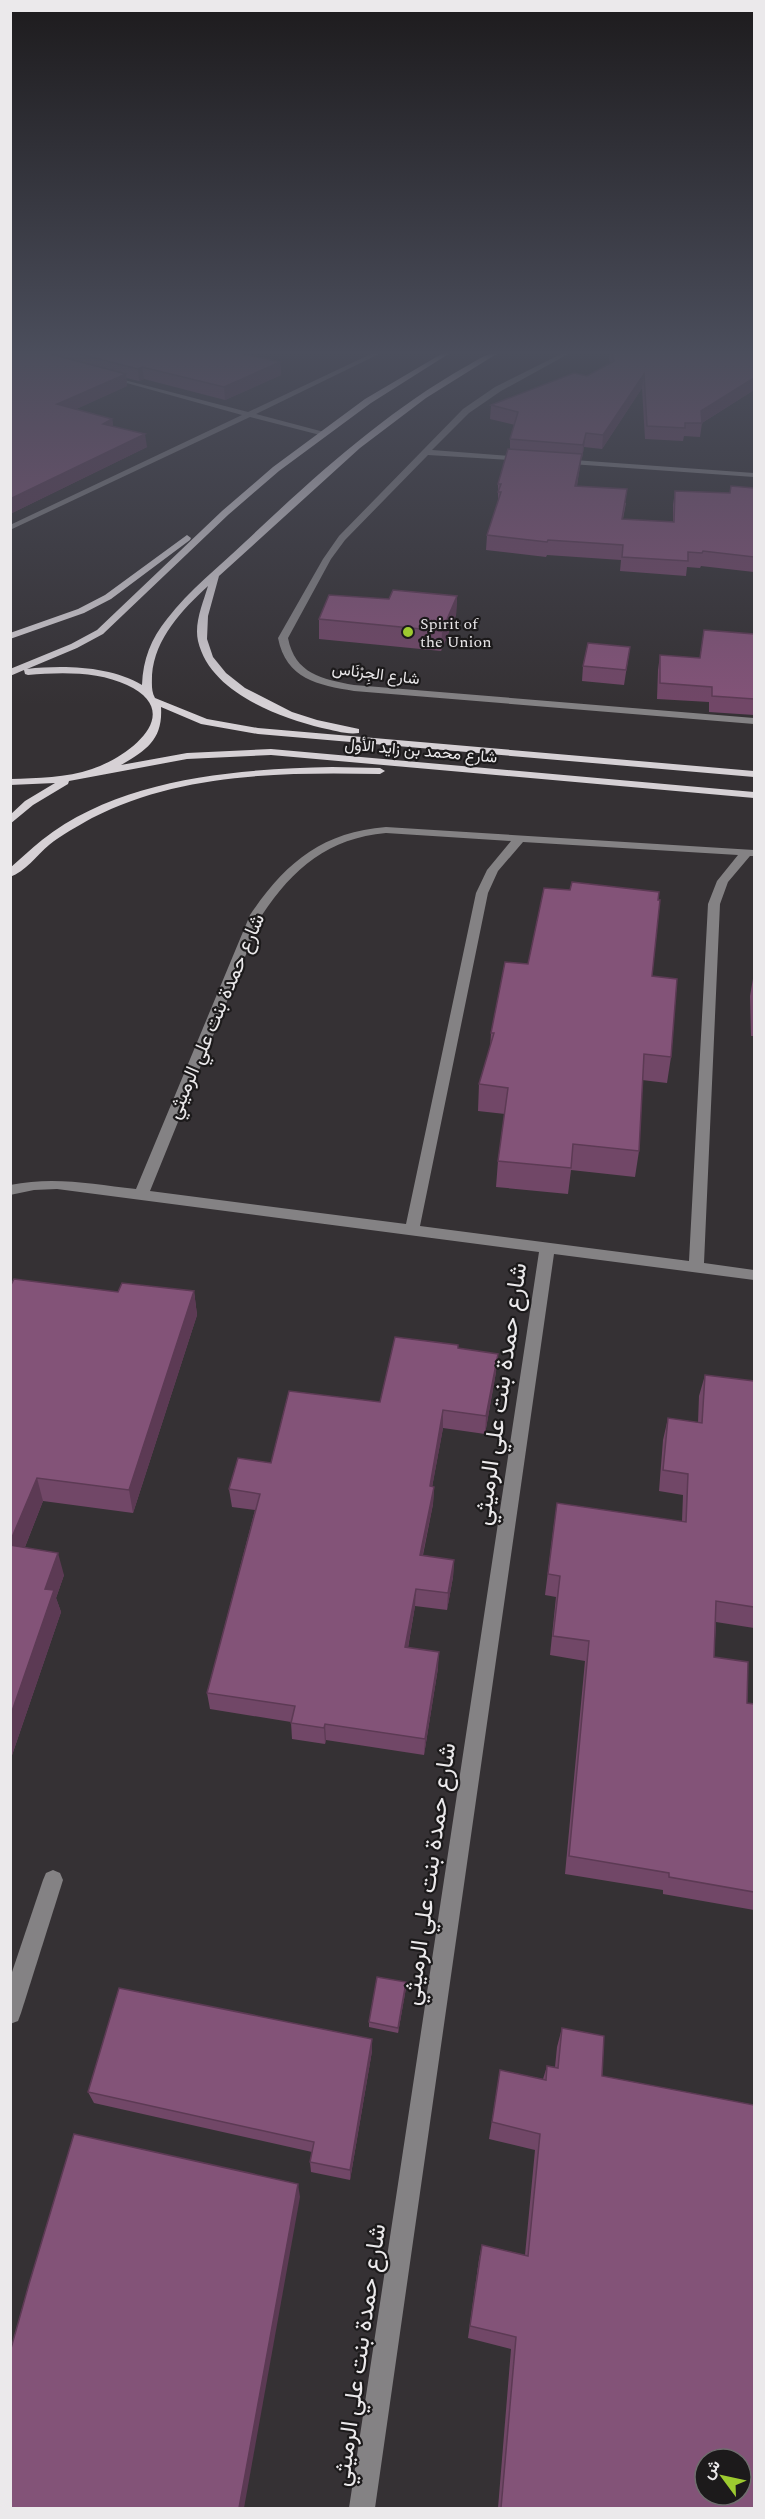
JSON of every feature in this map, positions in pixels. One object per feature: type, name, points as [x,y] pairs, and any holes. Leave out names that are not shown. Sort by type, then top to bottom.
[{"type":"main road","points":[[10,674],[100,632],[225,513],[274,471]]},
{"type":"main road","points":[[10,821],[36,798],[81,776],[112,765],[134,753],[149,739],[157,724],[157,710],[150,697],[149,660],[158,639],[174,616],[326,471]]},
{"type":"main road","points":[[10,636],[81,611],[108,597],[187,538],[225,513]]},
{"type":"main road","points":[[215,576],[203,627],[205,650],[217,668],[246,693],[278,710],[319,724],[348,730],[449,740],[492,750]]},
{"type":"main road","name":"شارع محمد بن زايد الأول","points":[[10,674],[40,670],[88,671],[128,682],[150,697],[205,722],[229,727],[289,735],[492,750],[754,774]]},
{"type":"main road","name":"شارع محمد بن زايد الأول","points":[[81,776],[121,766],[187,756],[271,752],[754,795]]},
{"type":"main road","points":[[10,874],[54,837],[102,811],[131,799],[194,781],[267,770],[304,768],[437,773],[484,771]]},
{"type":"main road","points":[[10,782],[32,782],[81,776]]},
{"type":"street","points":[[10,528],[132,471]]},
{"type":"street","name":"شارع الجِرْنَاس","points":[[406,471],[342,538],[327,559],[283,638],[284,652],[290,662],[300,670],[324,681],[354,688],[754,721]]},
{"type":"street","points":[[690,471],[754,475]]},
{"type":"street","name":"شارع حمدة بنت علي الرميثي","points":[[141,1195],[256,915],[275,888],[314,853],[338,838],[373,830],[521,837],[751,853]]},
{"type":"street","points":[[412,1231],[482,893],[493,870],[521,837]]},
{"type":"street","points":[[696,1267],[714,904],[717,892],[729,871],[751,853]]},
{"type":"street","name":"شارع حمدة بنت علي الرميثي","points":[[10,1190],[34,1185],[57,1184],[754,1275]]},
{"type":"street","name":"شارع حمدة بنت علي الرميثي","points":[[362,2508],[547,1248]]},
{"type":"street","points":[[10,2013],[52,1880]]},
{"type":"building","points":[[10,471],[69,471],[10,499]]},
{"type":"building","points":[[502,471],[578,471],[575,486],[627,489],[622,519],[674,522],[675,491],[730,493],[731,486],[754,488],[754,557],[703,551],[702,553],[688,552],[688,561],[622,557],[623,545],[548,540],[547,542],[487,535],[501,492],[498,492],[501,484],[498,484]]},
{"type":"building","points":[[393,590],[457,596],[442,631],[319,619],[329,595],[389,599]]},
{"type":"building","points":[[704,630],[754,634],[754,699],[712,696],[712,687],[660,683],[660,655],[700,658]]},
{"type":"building","points":[[588,643],[630,647],[626,670],[583,666]]},
{"type":"building","points":[[572,882],[659,892],[652,976],[677,979],[671,1057],[644,1054],[639,1151],[573,1144],[571,1168],[498,1161],[508,1088],[479,1084],[494,1033],[491,1033],[505,962],[528,964],[544,888],[570,890]]},
{"type":"building","points":[[14,1279],[118,1292],[122,1283],[194,1291],[129,1490],[37,1478],[10,1542],[10,1287]]},
{"type":"building","points":[[395,1337],[458,1345],[458,1348],[498,1354],[486,1416],[443,1410],[430,1486],[434,1487],[420,1555],[454,1560],[448,1593],[416,1589],[405,1647],[439,1652],[425,1739],[325,1724],[324,1728],[291,1723],[295,1706],[207,1693],[260,1494],[229,1489],[238,1458],[271,1463],[289,1391],[380,1402]]},
{"type":"building","points":[[705,1375],[754,1381],[754,1607],[716,1601],[714,1657],[748,1662],[747,1703],[754,1704],[754,1892],[669,1877],[669,1873],[569,1856],[589,1641],[553,1636],[560,1576],[548,1574],[557,1503],[686,1522],[688,1474],[663,1470],[668,1418],[702,1423]]},
{"type":"building","points":[[10,1545],[58,1553],[45,1589],[54,1590],[10,1717]]},
{"type":"building","points":[[377,1977],[406,1982],[398,2028],[369,2022]]},
{"type":"building","points":[[119,1988],[372,2039],[350,2170],[310,2162],[314,2142],[88,2092]]},
{"type":"building","points":[[562,2028],[604,2036],[602,2076],[754,2105],[754,2508],[501,2508],[516,2337],[470,2326],[482,2245],[528,2256],[540,2134],[492,2122],[500,2070],[546,2080],[547,2066],[558,2068]]},
{"type":"building","points":[[74,2134],[298,2184],[239,2508],[10,2508],[10,2352]]},
{"type":"place","name":"Spirit of the Union","points":[[408,632]]}]
